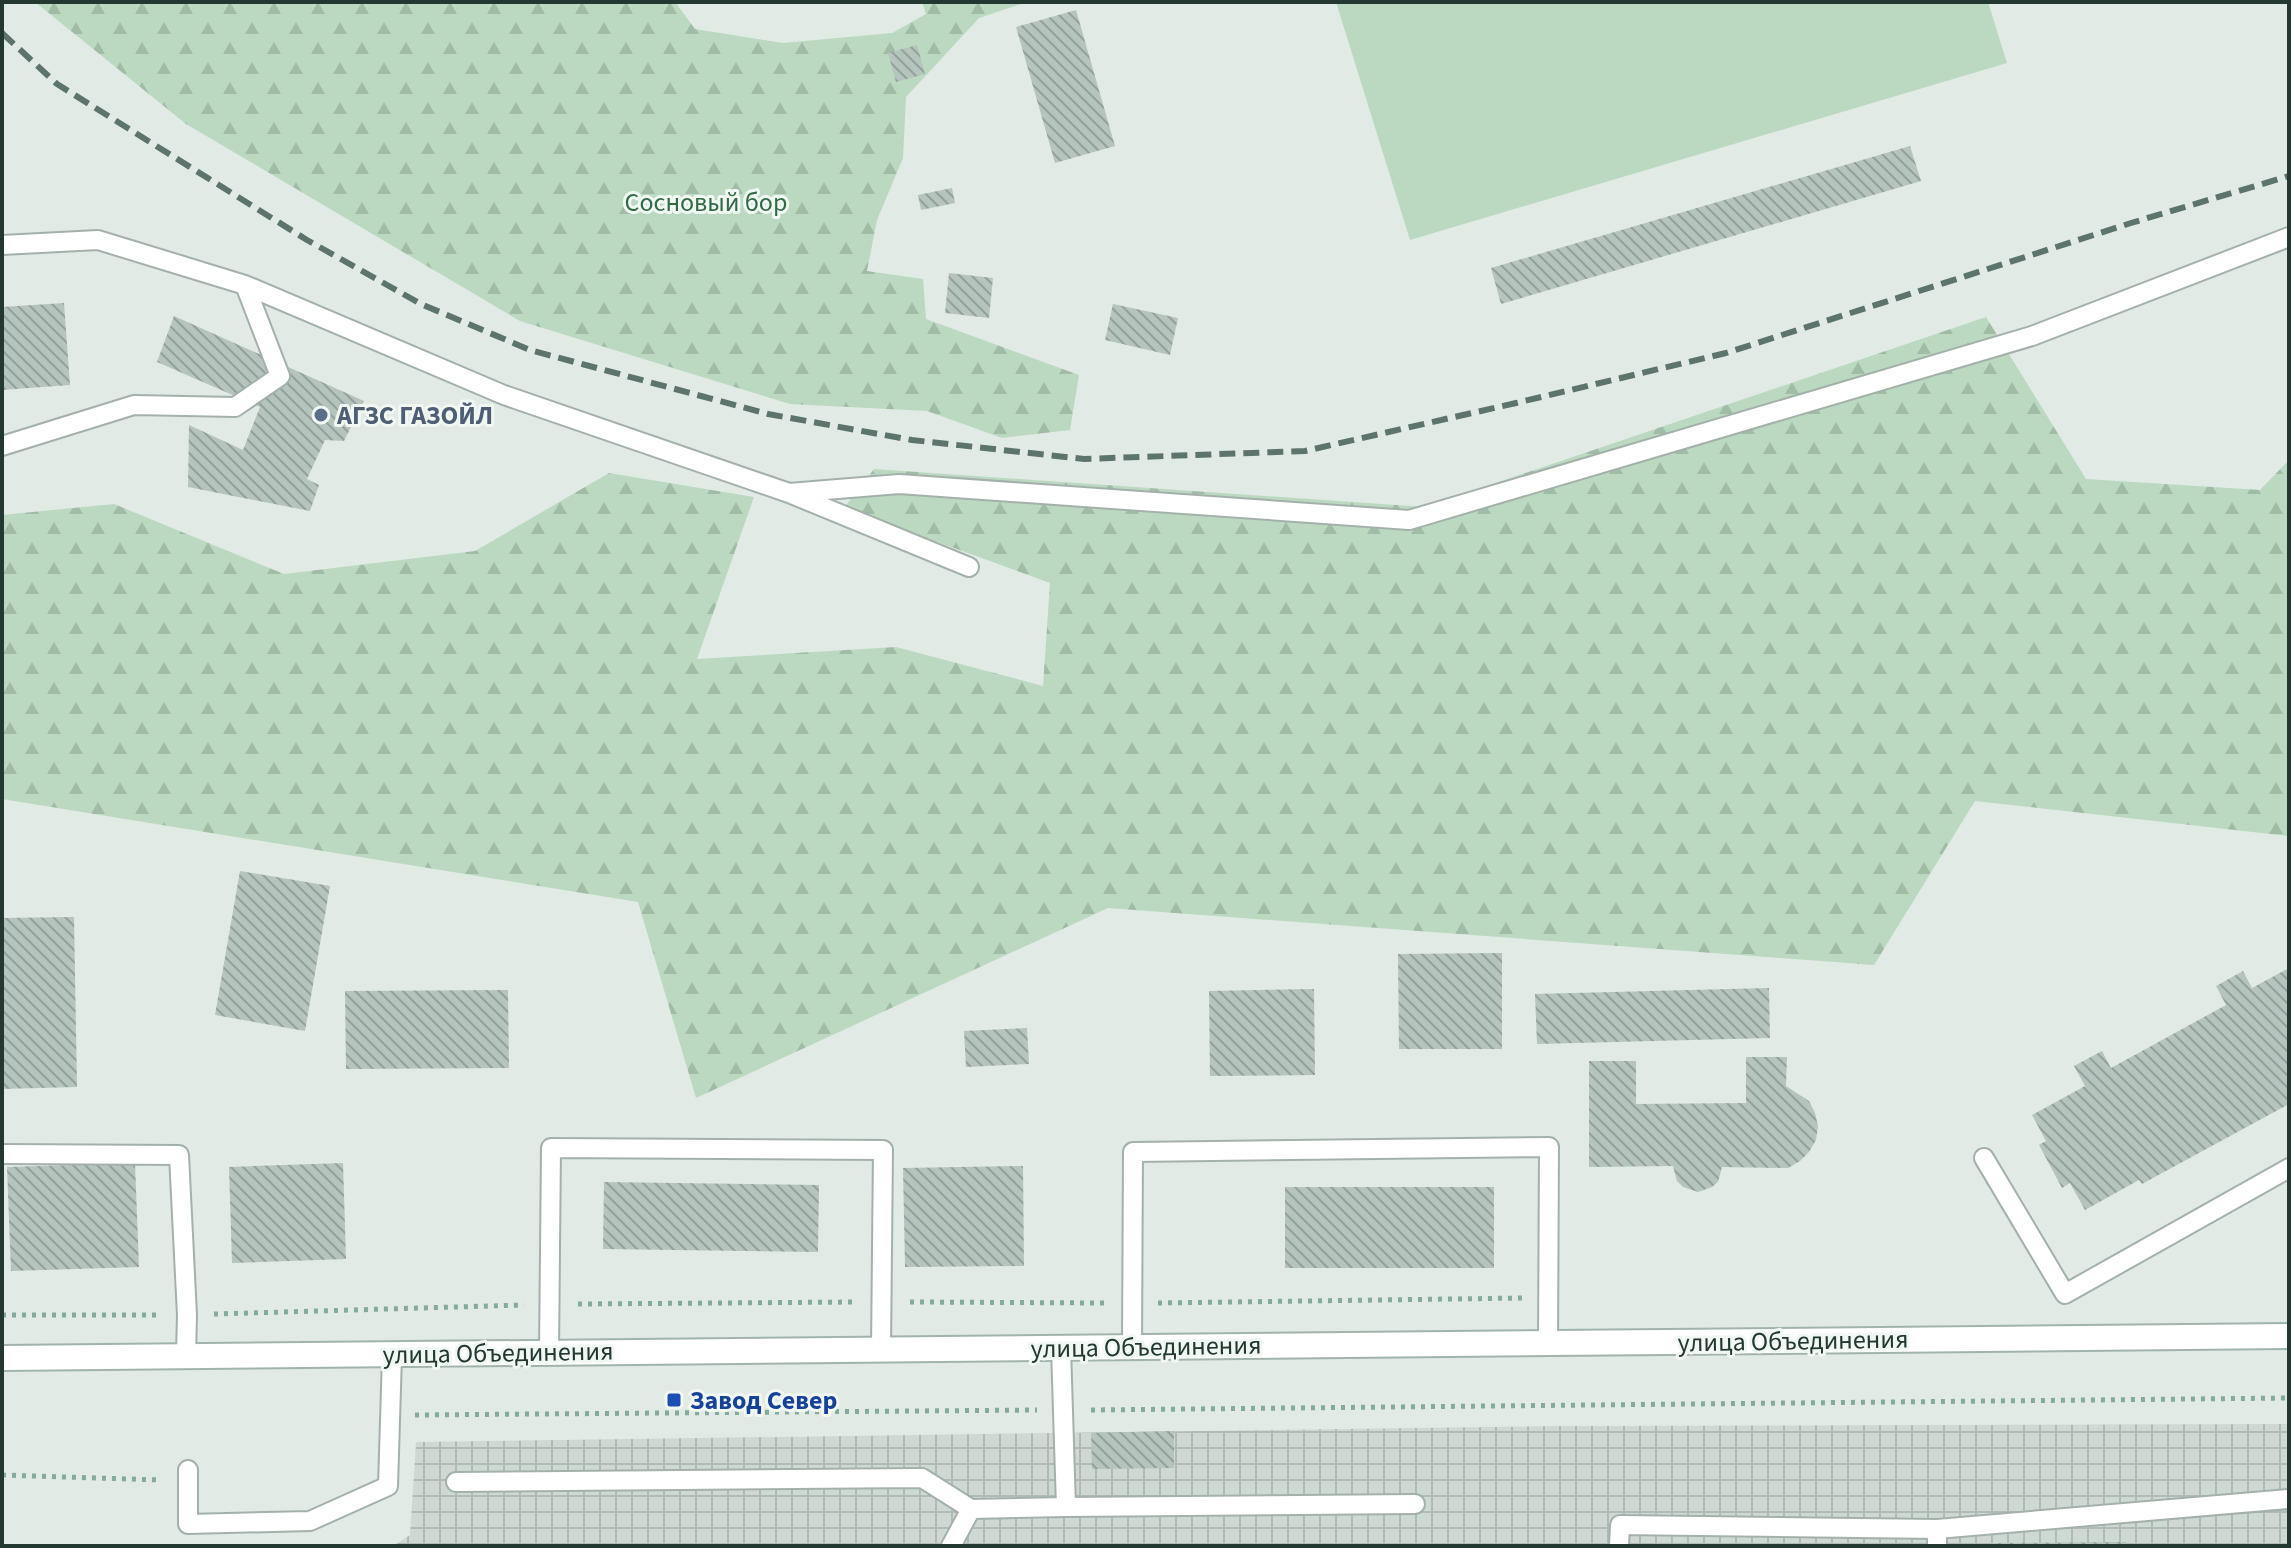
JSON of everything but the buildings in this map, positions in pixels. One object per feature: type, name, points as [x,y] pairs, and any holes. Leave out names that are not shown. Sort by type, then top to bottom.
[{"type":"main road","name":"улица Объединения","points":[[2,1358],[2289,1336]]},
{"type":"lane","points":[[789,493],[899,484],[1409,520],[2032,336],[2289,237]]},
{"type":"lane","points":[[2,245],[98,240],[245,285],[504,395],[789,493],[969,567]]},
{"type":"lane","points":[[2,446],[134,405],[235,407],[280,376],[245,285]]},
{"type":"lane","points":[[1132,1347],[1133,1152],[1549,1147],[1548,1343]]},
{"type":"lane","points":[[549,1353],[551,1148],[883,1150],[881,1349]]},
{"type":"lane","points":[[2,1154],[179,1155],[187,1315],[186,1356]]},
{"type":"lane","points":[[1984,1158],[2065,1294],[2289,1168]]},
{"type":"lane","points":[[1061,1348],[1066,1507]]},
{"type":"lane","points":[[188,1475],[188,1524],[310,1521],[388,1486],[392,1355]]},
{"type":"lane","points":[[456,1482],[922,1478],[971,1509],[1415,1504]]},
{"type":"lane","points":[[1619,1546],[1620,1525],[1937,1537],[2289,1499]]},
{"type":"lane","points":[[951,1546],[971,1509]]},
{"type":"path","points":[[2,1315],[187,1315],[549,1304],[882,1301],[1132,1304],[1549,1298]]},
{"type":"path","points":[[390,1416],[2289,1398]]},
{"type":"path","points":[[2,1475],[188,1475]]},
{"type":"shaded area","points":[[2289,1424],[2289,1546],[393,1546],[410,1535],[416,1442],[1553,1426]]},
{"type":"green space","name":"Сосновый бор","points":[[35,2],[675,2],[695,29],[783,43],[892,33],[926,14],[922,2],[1027,2],[979,18],[906,97],[903,158],[877,220],[867,271],[923,279],[926,319],[1079,375],[1070,430],[1002,438],[927,411],[790,404],[520,321],[186,124]]},
{"type":"green space","points":[[1336,2],[1988,2],[2007,63],[1410,240]]},
{"type":"green space","points":[[1986,317],[2086,479],[2260,490],[2289,460],[2289,836],[1975,801],[1874,965],[1108,908],[696,1098],[638,902],[2,799],[2,515],[114,504],[284,574],[475,551],[609,473],[754,497],[697,659],[896,647],[1043,686],[1050,583],[844,508],[874,469],[1425,507]]},
{"type":"railway","points":[[2,33],[57,84],[307,240],[421,304],[530,350],[768,414],[912,440],[1084,459],[1305,451],[1516,403],[1726,353],[2131,223],[2289,176]]},
{"type":"place","name":"АГЗС ГАЗОЙЛ","points":[[321,415]]},
{"type":"place","name":"Завод Север","points":[[674,1400]]}]
